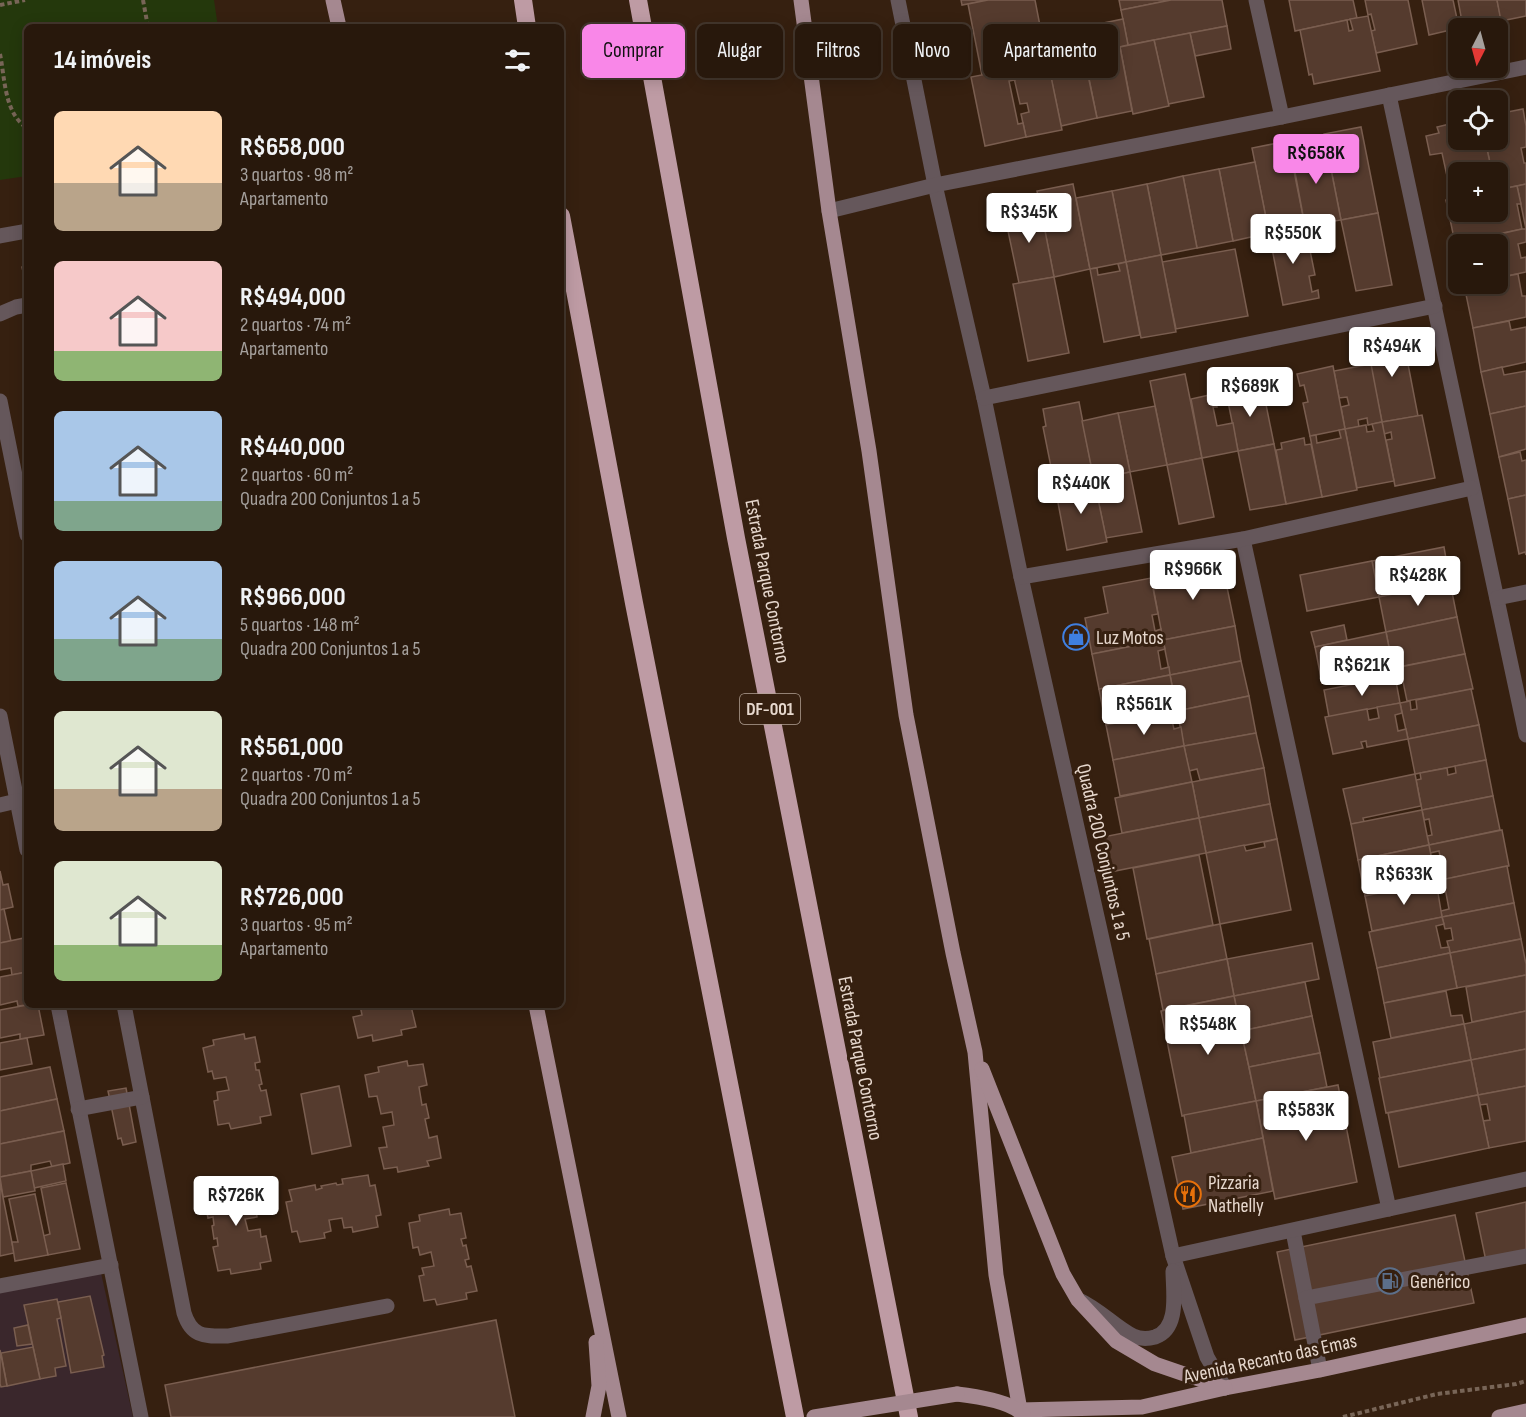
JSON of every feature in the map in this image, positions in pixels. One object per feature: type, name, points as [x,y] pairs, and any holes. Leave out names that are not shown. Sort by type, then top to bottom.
[{"type":"highway","points":[[523,0],[527,24]]},
{"type":"highway","name":"Estrada Parque Contorno","points":[[638,0],[734,526],[909,1417]]},
{"type":"highway","points":[[564,232],[639,626],[795,1417]]},
{"type":"main road","points":[[333,0],[338,24]]},
{"type":"main road","points":[[801,0],[829,211],[870,451],[906,715],[975,1052],[996,1275],[1023,1414]]},
{"type":"main road","points":[[537,1008],[619,1417]]},
{"type":"main road","points":[[975,1052],[1063,1274],[1078,1300],[1116,1341],[1155,1364],[1225,1388]]},
{"type":"main road","points":[[592,1283],[598,1386],[593,1417]]},
{"type":"main road","name":"Avenida Recanto das Emas","points":[[1023,1414],[1142,1407],[1526,1325]]},
{"type":"main road","points":[[814,1417],[957,1394],[991,1399],[1023,1414]]},
{"type":"main road","points":[[1499,1417],[1526,1412]]},
{"type":"street","name":"Quadra 200 Conjuntos 1 a 5","points":[[898,0],[935,185],[1173,1256],[1207,1358],[1225,1388]]},
{"type":"street","points":[[1257,0],[1282,117]]},
{"type":"street","points":[[829,211],[935,185],[1526,67]]},
{"type":"street","points":[[1389,95],[1526,735]]},
{"type":"street","points":[[0,236],[24,232]]},
{"type":"street","points":[[0,314],[24,306]]},
{"type":"street","points":[[984,398],[1435,306]]},
{"type":"street","points":[[0,401],[24,520]]},
{"type":"street","points":[[1021,577],[1243,539],[1472,489]]},
{"type":"street","points":[[1243,539],[1389,1209]]},
{"type":"street","points":[[1497,598],[1526,592]]},
{"type":"street","points":[[0,716],[24,835]]},
{"type":"street","points":[[0,804],[17,801]]},
{"type":"street","points":[[59,1008],[141,1417]]},
{"type":"street","points":[[125,1008],[188,1326],[208,1336],[228,1336],[387,1306]]},
{"type":"street","points":[[78,1109],[142,1097]]},
{"type":"street","points":[[1078,1300],[1097,1310],[1135,1337],[1154,1338],[1169,1328],[1172,1316],[1173,1256],[1526,1179]]},
{"type":"street","points":[[1293,1231],[1320,1370]]},
{"type":"street","points":[[1306,1298],[1526,1256]]},
{"type":"street","points":[[0,1286],[111,1264]]},
{"type":"path","points":[[0,5],[26,0]]},
{"type":"path","points":[[143,0],[147,24]]},
{"type":"path","points":[[0,54],[10,106],[24,126]]},
{"type":"path","points":[[1343,1417],[1437,1394],[1526,1382]]},
{"type":"shaded area","points":[[101,1273],[133,1417],[0,1417],[0,1293]]},
{"type":"green space","points":[[0,0],[214,0],[218,24],[24,24],[24,176],[0,180]]},
{"type":"building","points":[[961,0],[988,0],[962,5]]},
{"type":"building","points":[[988,0],[1035,0],[1040,24],[983,24],[982,75],[968,4]]},
{"type":"building","points":[[1119,0],[1171,0],[1121,10]]},
{"type":"building","points":[[1171,0],[1222,0],[1227,26],[1128,45],[1121,10]]},
{"type":"building","points":[[1289,0],[1353,0],[1357,18],[1295,31]]},
{"type":"building","points":[[1365,0],[1408,0],[1417,44],[1376,53],[1371,31],[1375,30],[1371,14],[1368,15]]},
{"type":"building","points":[[1422,0],[1453,0],[1457,18],[1448,18],[1448,31],[1429,35]]},
{"type":"building","points":[[1458,0],[1497,0],[1501,18],[1461,18]]},
{"type":"building","points":[[1497,0],[1526,0],[1526,16],[1508,20],[1500,18]]},
{"type":"building","points":[[1368,16],[1380,71],[1314,84],[1312,74],[1309,75],[1300,30],[1347,20],[1349,31],[1353,30],[1350,19]]},
{"type":"building","points":[[1123,19],[1128,45],[1118,47],[1118,24],[1099,24]]},
{"type":"building","points":[[1227,26],[1231,49],[1195,56],[1190,33]]},
{"type":"building","points":[[1190,33],[1204,97],[1168,104],[1154,40]]},
{"type":"building","points":[[1154,40],[1169,106],[1133,114],[1120,47]]},
{"type":"building","points":[[1118,47],[1120,47],[1132,111],[1097,118],[1089,78],[1118,78]]},
{"type":"building","points":[[983,75],[983,78],[1014,78],[1015,80],[1009,81],[1018,124],[1023,123],[1026,137],[985,146],[971,77]]},
{"type":"building","points":[[1014,78],[1051,78],[1062,130],[1026,137],[1021,114],[1029,112],[1027,103],[1020,104]]},
{"type":"building","points":[[1051,78],[1089,78],[1097,118],[1061,126]]},
{"type":"building","points":[[1523,109],[1526,147],[1521,148],[1524,163],[1526,163],[1526,184],[1508,188],[1508,162],[1490,162],[1487,150],[1508,150],[1508,112]]},
{"type":"building","points":[[1448,124],[1448,150],[1487,150],[1490,162],[1448,162],[1448,181],[1442,153],[1430,155],[1426,136],[1439,133],[1437,127]]},
{"type":"building","points":[[1361,127],[1378,213],[1341,220],[1324,134]]},
{"type":"building","points":[[1288,141],[1305,226],[1269,233],[1252,148]]},
{"type":"building","points":[[1326,144],[1341,220],[1305,226],[1291,151]]},
{"type":"building","points":[[1255,162],[1269,233],[1233,241],[1219,169]]},
{"type":"building","points":[[1219,169],[1233,241],[1197,248],[1183,176]]},
{"type":"building","points":[[1183,176],[1197,248],[1161,255],[1147,184]]},
{"type":"building","points":[[1073,184],[1090,269],[1054,277],[1037,191]]},
{"type":"building","points":[[1147,184],[1161,255],[1126,262],[1112,191]]},
{"type":"building","points":[[1526,184],[1526,229],[1517,186]]},
{"type":"building","points":[[1517,186],[1521,204],[1517,204],[1522,229],[1498,234],[1453,234],[1451,222],[1508,222],[1508,188]]},
{"type":"building","points":[[1112,191],[1126,262],[1090,269],[1076,198]]},
{"type":"building","points":[[1040,205],[1054,277],[1019,283],[1004,212]]},
{"type":"building","points":[[1378,213],[1392,285],[1356,291],[1341,220]]},
{"type":"building","points":[[1305,226],[1315,275],[1309,276],[1312,292],[1318,290],[1319,298],[1283,305],[1269,233]]},
{"type":"building","points":[[1526,229],[1526,242],[1518,244],[1521,258],[1526,257],[1526,272],[1508,276],[1508,234],[1504,233]]},
{"type":"building","points":[[1235,249],[1248,316],[1176,329],[1162,262]]},
{"type":"building","points":[[1161,255],[1176,332],[1141,338],[1126,262]]},
{"type":"building","points":[[1126,262],[1140,335],[1104,342],[1090,269],[1097,268],[1098,275],[1120,271],[1118,264]]},
{"type":"building","points":[[1518,274],[1522,296],[1526,296],[1526,317],[1473,328],[1466,294],[1508,294],[1508,276]]},
{"type":"building","points":[[1054,277],[1069,353],[1028,361],[1013,284]]},
{"type":"building","points":[[1509,321],[1511,330],[1526,327],[1526,362],[1481,372],[1473,328]]},
{"type":"building","points":[[1402,333],[1418,416],[1382,422],[1365,340]]},
{"type":"building","points":[[1371,364],[1382,422],[1368,425],[1367,418],[1358,420],[1359,427],[1345,429],[1341,407],[1349,405],[1347,397],[1339,398],[1334,371]]},
{"type":"building","points":[[1333,366],[1345,429],[1310,436],[1303,403],[1308,402],[1304,385],[1300,386],[1297,374]]},
{"type":"building","points":[[1502,367],[1504,375],[1526,371],[1526,406],[1490,414],[1481,372]]},
{"type":"building","points":[[1185,374],[1202,458],[1167,465],[1150,381]]},
{"type":"building","points":[[1262,385],[1274,444],[1238,451],[1226,392]]},
{"type":"building","points":[[1214,394],[1217,407],[1213,407],[1217,426],[1233,423],[1238,451],[1202,458],[1191,399]]},
{"type":"building","points":[[1079,402],[1094,480],[1055,487],[1043,427],[1046,426],[1043,409]]},
{"type":"building","points":[[1155,406],[1167,465],[1130,472],[1118,413]]},
{"type":"building","points":[[1526,406],[1526,449],[1499,457],[1490,414]]},
{"type":"building","points":[[1118,413],[1130,472],[1094,480],[1082,421]]},
{"type":"building","points":[[1422,415],[1435,478],[1395,486],[1386,440],[1392,439],[1391,432],[1384,434],[1382,422]]},
{"type":"building","points":[[1382,422],[1394,481],[1357,488],[1345,429],[1366,425],[1367,432],[1374,431],[1372,424]]},
{"type":"building","points":[[1345,429],[1357,490],[1322,497],[1310,436],[1316,435],[1317,443],[1341,438],[1339,430]]},
{"type":"building","points":[[1304,438],[1305,445],[1311,444],[1322,497],[1286,504],[1276,450],[1282,449],[1281,443]]},
{"type":"building","points":[[1274,444],[1286,504],[1250,510],[1238,451]]},
{"type":"building","points":[[1520,452],[1522,461],[1526,460],[1526,495],[1508,499],[1499,457]]},
{"type":"building","points":[[1202,458],[1214,517],[1179,524],[1167,465]]},
{"type":"building","points":[[1130,472],[1142,532],[1106,538],[1094,480]]},
{"type":"building","points":[[1094,480],[1107,542],[1067,550],[1055,487]]},
{"type":"building","points":[[1526,495],[1526,555],[1525,552],[1519,554],[1508,499]]},
{"type":"building","points":[[1444,547],[1450,582],[1379,597],[1372,561]]},
{"type":"building","points":[[1372,561],[1379,597],[1307,611],[1300,575]]},
{"type":"building","points":[[1222,563],[1235,626],[1163,640],[1151,576]]},
{"type":"building","points":[[1151,578],[1158,614],[1152,615],[1155,631],[1161,629],[1163,640],[1092,654],[1085,618],[1108,613],[1103,587]]},
{"type":"building","points":[[1450,582],[1457,617],[1386,632],[1379,597]]},
{"type":"building","points":[[1457,617],[1465,654],[1393,668],[1386,632]]},
{"type":"building","points":[[1344,625],[1347,640],[1315,647],[1311,632]]},
{"type":"building","points":[[1235,626],[1241,661],[1170,675],[1163,640]]},
{"type":"building","points":[[1386,632],[1393,668],[1322,683],[1315,647]]},
{"type":"building","points":[[1163,640],[1165,649],[1158,651],[1161,669],[1169,667],[1170,675],[1099,689],[1092,654]]},
{"type":"building","points":[[1465,654],[1473,689],[1407,701],[1400,667]]},
{"type":"building","points":[[1241,661],[1249,696],[1177,711],[1170,675]]},
{"type":"building","points":[[1170,675],[1174,695],[1167,696],[1170,712],[1106,725],[1099,689]]},
{"type":"building","points":[[1395,676],[1400,703],[1329,717],[1324,690]]},
{"type":"building","points":[[1471,689],[1479,725],[1408,739],[1400,703],[1410,701],[1411,710],[1417,709],[1416,700]]},
{"type":"building","points":[[1249,696],[1256,733],[1184,746],[1177,711]]},
{"type":"building","points":[[1400,703],[1402,713],[1395,715],[1398,731],[1406,729],[1408,739],[1367,747],[1366,741],[1361,742],[1363,748],[1333,754],[1325,717],[1367,709],[1369,720],[1379,718],[1377,707]]},
{"type":"building","points":[[1170,712],[1174,729],[1181,727],[1184,746],[1113,760],[1106,725]]},
{"type":"building","points":[[1479,725],[1486,760],[1415,774],[1408,739]]},
{"type":"building","points":[[1256,733],[1264,768],[1200,780],[1197,769],[1189,771],[1184,746]]},
{"type":"building","points":[[1184,746],[1192,782],[1120,796],[1113,760]]},
{"type":"building","points":[[1486,760],[1493,796],[1422,810],[1416,780],[1421,779],[1420,773],[1447,768],[1448,775],[1456,773],[1455,766]]},
{"type":"building","points":[[1264,768],[1270,804],[1199,818],[1192,782]]},
{"type":"building","points":[[1415,774],[1421,806],[1363,818],[1364,822],[1351,824],[1343,789]]},
{"type":"building","points":[[1192,782],[1199,818],[1122,833],[1115,798]]},
{"type":"building","points":[[1493,796],[1500,830],[1429,845],[1427,836],[1432,835],[1429,819],[1424,820],[1422,810]]},
{"type":"building","points":[[1270,804],[1277,839],[1206,853],[1199,818]]},
{"type":"building","points":[[1422,810],[1429,845],[1358,860],[1351,824]]},
{"type":"building","points":[[1199,818],[1206,853],[1105,873],[1098,838]]},
{"type":"building","points":[[1502,830],[1509,866],[1436,881],[1435,877],[1444,875],[1439,851],[1430,853],[1429,845]]},
{"type":"building","points":[[1277,839],[1291,910],[1220,924],[1206,853],[1244,845],[1246,851],[1265,847],[1264,842]]},
{"type":"building","points":[[1429,845],[1436,881],[1365,896],[1358,860]]},
{"type":"building","points":[[1199,855],[1213,925],[1147,939],[1133,868]]},
{"type":"building","points":[[1507,866],[1514,903],[1442,917],[1441,911],[1449,909],[1445,888],[1437,889],[1436,881]]},
{"type":"building","points":[[0,871],[3,885],[8,884],[13,907],[0,910]]},
{"type":"building","points":[[1436,881],[1442,917],[1372,931],[1365,896]]},
{"type":"building","points":[[1514,903],[1521,939],[1450,953],[1447,941],[1453,940],[1451,928],[1445,929],[1442,917]]},
{"type":"building","points":[[4,909],[11,941],[0,943],[0,910]]},
{"type":"building","points":[[1442,917],[1444,924],[1436,926],[1441,948],[1449,947],[1450,953],[1377,968],[1369,932]]},
{"type":"building","points":[[1220,924],[1227,959],[1156,974],[1149,939]]},
{"type":"building","points":[[24,938],[24,973],[12,975],[11,968],[0,970],[0,943]]},
{"type":"building","points":[[1521,939],[1526,975],[1457,988],[1450,953]]},
{"type":"building","points":[[1312,943],[1319,979],[1234,996],[1227,959]]},
{"type":"building","points":[[1450,953],[1457,988],[1384,1003],[1377,968]]},
{"type":"building","points":[[1227,959],[1234,996],[1163,1010],[1156,974]]},
{"type":"building","points":[[24,973],[24,1005],[18,1006],[17,1001],[0,1005],[0,977]]},
{"type":"building","points":[[1526,975],[1526,1011],[1472,1022],[1466,987]]},
{"type":"building","points":[[1305,982],[1312,1016],[1241,1031],[1234,996]]},
{"type":"building","points":[[1446,991],[1451,1016],[1462,1015],[1464,1024],[1391,1038],[1384,1003]]},
{"type":"building","points":[[1234,996],[1256,1101],[1182,1116],[1161,1011]]},
{"type":"building","points":[[24,1006],[24,1008],[39,1008],[44,1035],[20,1039],[20,1034],[0,1038],[0,1010]]},
{"type":"building","points":[[361,1008],[411,1008],[416,1027],[401,1030],[402,1035],[373,1041],[372,1035],[358,1038],[353,1017],[362,1015]]},
{"type":"building","points":[[1526,1011],[1526,1049],[1471,1060],[1464,1024]]},
{"type":"building","points":[[1312,1016],[1320,1053],[1249,1067],[1241,1031]]},
{"type":"building","points":[[1464,1024],[1471,1060],[1380,1078],[1373,1042]]},
{"type":"building","points":[[244,1034],[245,1039],[255,1037],[260,1062],[255,1063],[256,1070],[259,1070],[262,1084],[259,1085],[261,1091],[266,1090],[271,1115],[260,1117],[261,1123],[231,1129],[229,1123],[218,1125],[214,1101],[218,1100],[217,1092],[229,1090],[226,1077],[214,1079],[212,1071],[208,1072],[203,1048],[214,1045],[213,1040]]},
{"type":"building","points":[[27,1038],[32,1064],[0,1070],[0,1043]]},
{"type":"building","points":[[1526,1049],[1526,1086],[1478,1095],[1471,1060]]},
{"type":"building","points":[[1320,1053],[1327,1087],[1256,1101],[1249,1067]]},
{"type":"building","points":[[1471,1060],[1478,1095],[1386,1113],[1379,1078]]},
{"type":"building","points":[[407,1061],[408,1066],[423,1064],[427,1085],[419,1087],[422,1105],[426,1104],[429,1118],[425,1119],[429,1138],[437,1136],[441,1158],[427,1161],[429,1166],[398,1172],[397,1167],[384,1169],[379,1148],[387,1147],[383,1127],[394,1125],[392,1112],[381,1114],[377,1096],[369,1097],[365,1075],[379,1072],[378,1067]]},
{"type":"building","points":[[50,1067],[57,1099],[0,1111],[0,1077]]},
{"type":"building","points":[[1338,1085],[1357,1182],[1275,1199],[1256,1101]]},
{"type":"building","points":[[339,1086],[351,1146],[312,1154],[301,1094]]},
{"type":"building","points":[[1526,1086],[1526,1141],[1489,1148],[1483,1121],[1490,1120],[1487,1104],[1480,1105],[1478,1095]]},
{"type":"building","points":[[126,1088],[136,1142],[123,1145],[121,1138],[118,1139],[108,1091]]},
{"type":"building","points":[[1478,1095],[1489,1148],[1399,1167],[1388,1113]]},
{"type":"building","points":[[57,1099],[64,1131],[0,1144],[0,1111]]},
{"type":"building","points":[[1256,1101],[1263,1138],[1191,1153],[1184,1115]]},
{"type":"building","points":[[64,1131],[70,1163],[52,1167],[50,1161],[31,1165],[31,1171],[0,1177],[0,1144]]},
{"type":"building","points":[[1263,1138],[1273,1191],[1183,1209],[1172,1157]]},
{"type":"building","points":[[63,1164],[66,1181],[34,1188],[31,1171]]},
{"type":"building","points":[[31,1171],[35,1191],[3,1197],[0,1177]]},
{"type":"building","points":[[368,1175],[370,1186],[375,1185],[381,1215],[376,1216],[378,1227],[353,1232],[352,1227],[344,1228],[342,1218],[329,1220],[331,1231],[324,1233],[325,1238],[300,1242],[297,1231],[292,1232],[286,1202],[292,1201],[289,1190],[315,1185],[316,1190],[322,1188],[321,1186],[343,1184],[342,1179]]},
{"type":"building","points":[[243,1180],[245,1185],[256,1183],[260,1208],[256,1209],[257,1217],[245,1219],[248,1231],[260,1229],[261,1237],[266,1236],[271,1261],[260,1263],[261,1269],[231,1274],[230,1269],[218,1271],[213,1247],[218,1246],[217,1238],[214,1239],[213,1217],[208,1218],[203,1193],[214,1191],[214,1186]]},
{"type":"building","points":[[0,1182],[14,1253],[0,1256]]},
{"type":"building","points":[[66,1183],[80,1249],[48,1255],[43,1236],[50,1234],[41,1188]]},
{"type":"building","points":[[35,1194],[48,1255],[15,1261],[12,1242],[18,1242],[9,1199]]},
{"type":"building","points":[[1526,1202],[1526,1257],[1487,1266],[1476,1213]]},
{"type":"building","points":[[449,1209],[450,1215],[461,1213],[466,1238],[461,1239],[463,1246],[466,1245],[469,1259],[465,1260],[467,1267],[471,1266],[477,1291],[466,1293],[467,1299],[437,1305],[435,1299],[424,1301],[419,1276],[424,1275],[422,1268],[434,1266],[431,1252],[420,1255],[418,1247],[413,1248],[409,1223],[420,1221],[419,1215]]},
{"type":"building","points":[[1455,1215],[1474,1303],[1295,1340],[1277,1252]]},
{"type":"building","points":[[90,1296],[104,1355],[102,1356],[104,1367],[71,1373],[58,1302]]},
{"type":"building","points":[[57,1299],[61,1318],[57,1319],[66,1366],[55,1368],[56,1376],[40,1379],[24,1305]]},
{"type":"building","points":[[496,1320],[515,1417],[171,1417],[165,1385]]},
{"type":"building","points":[[28,1325],[32,1344],[17,1346],[14,1328]]},
{"type":"building","points":[[33,1347],[40,1379],[7,1386],[1,1353]]},
{"type":"building","points":[[0,1350],[7,1386],[1,1387],[0,1384]]},
{"type":"place","name":"Luz Motos","points":[[1076,637]]},
{"type":"place","name":"Pizzaria Nathelly","points":[[1188,1194]]},
{"type":"place","name":"Genérico","points":[[1390,1281]]}]
